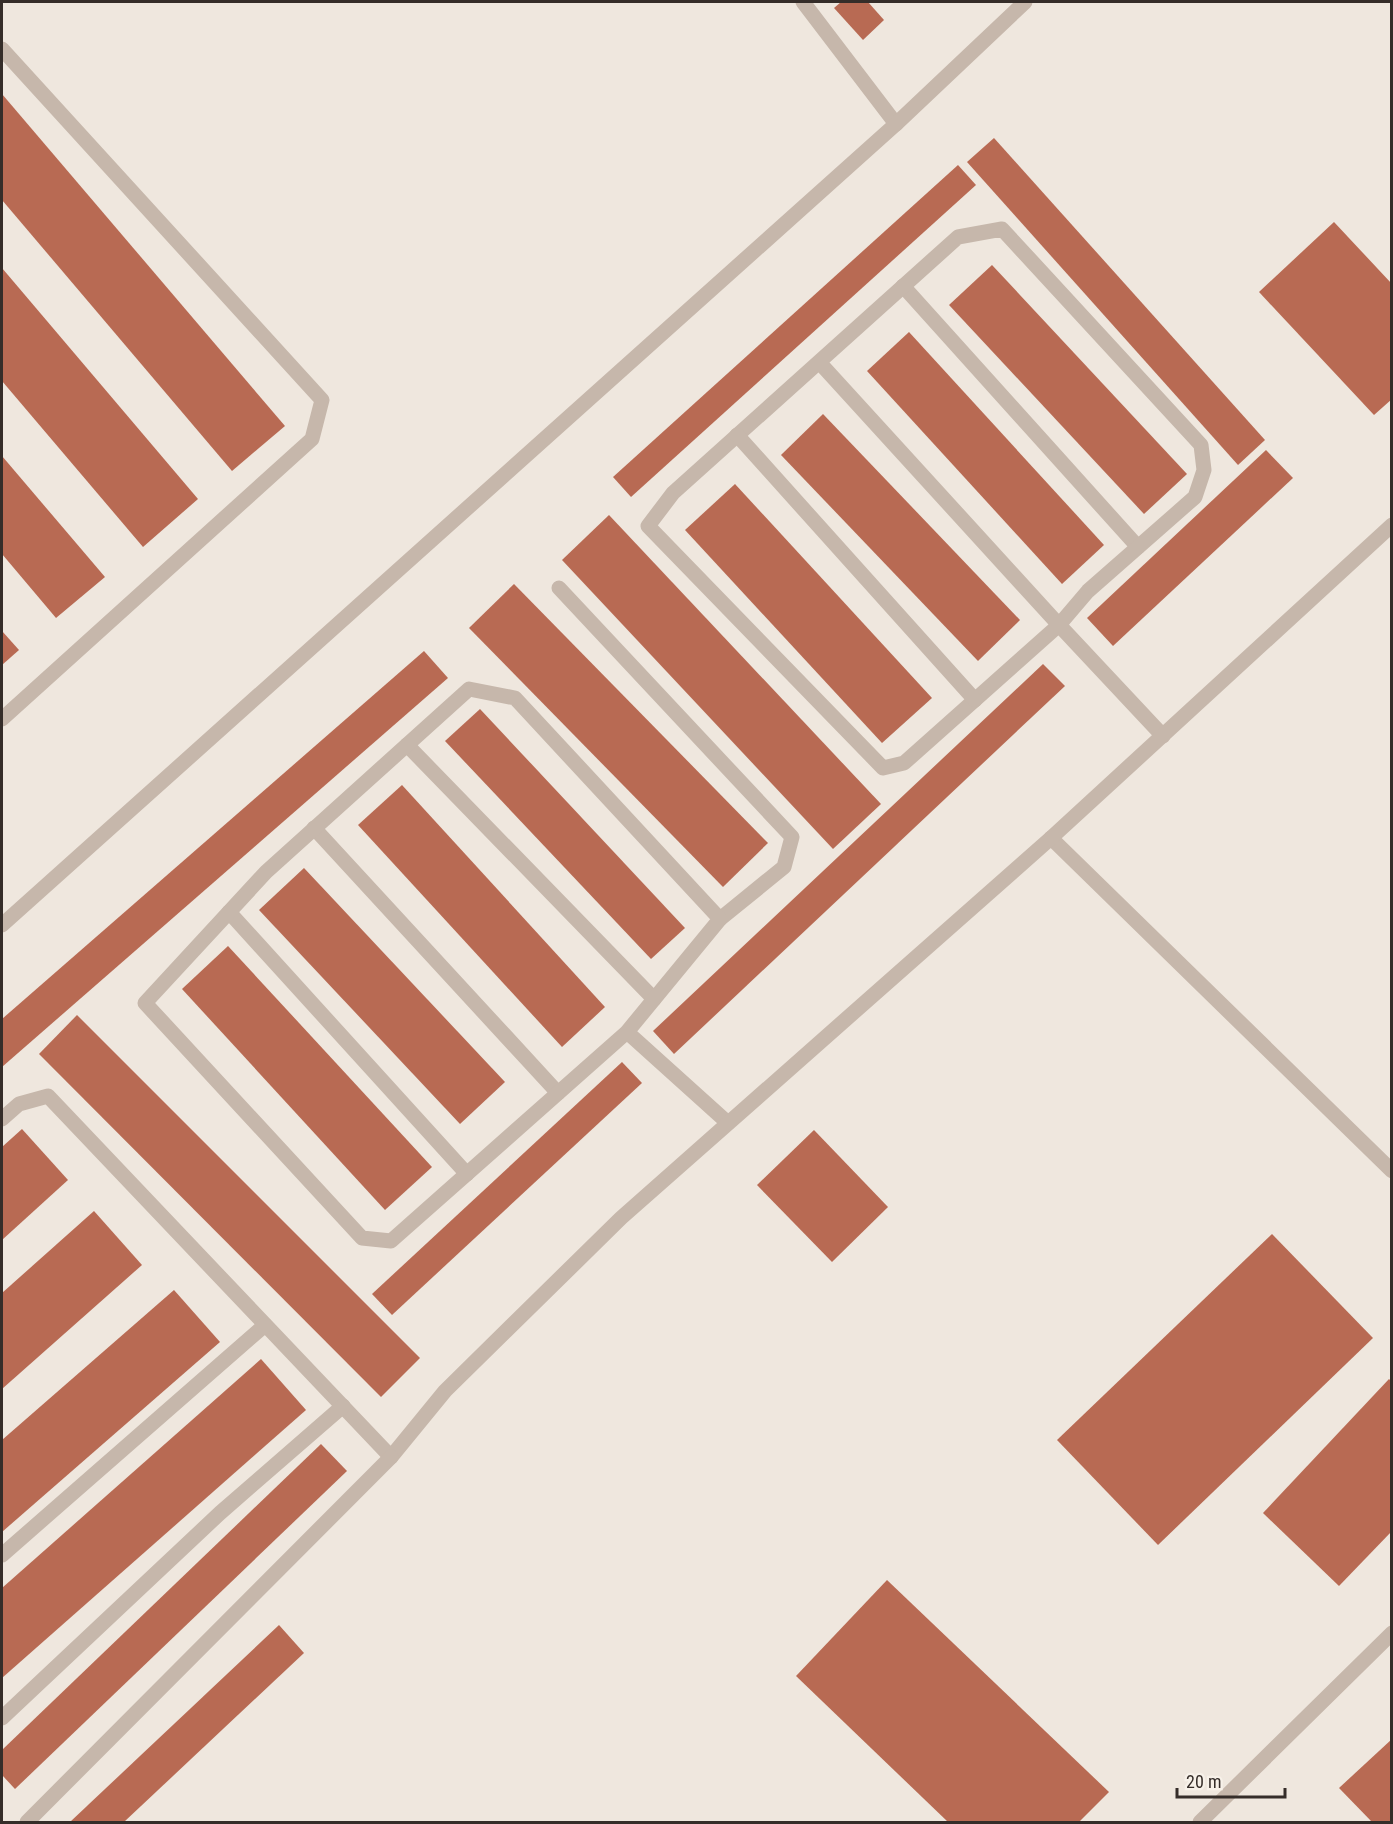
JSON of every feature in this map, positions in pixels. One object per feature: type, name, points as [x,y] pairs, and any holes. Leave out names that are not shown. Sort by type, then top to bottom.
[{"type":"street","points":[[803,2],[896,124]]},
{"type":"street","points":[[2,925],[896,124],[1025,2]]},
{"type":"street","points":[[2,49],[322,400],[312,439],[2,719]]},
{"type":"street","points":[[1002,229],[1201,445],[1204,470],[1195,497],[1088,591],[1059,625],[904,763],[883,768],[648,526],[673,493],[903,286],[958,237],[1002,229]]},
{"type":"street","points":[[903,286],[1138,547]]},
{"type":"street","points":[[819,362],[1163,736]]},
{"type":"street","points":[[737,435],[975,700]]},
{"type":"street","points":[[27,1822],[391,1457],[445,1391],[621,1218],[1050,838],[1392,525]]},
{"type":"street","points":[[559,588],[792,837],[784,867],[720,919],[627,1032],[391,1240],[362,1238],[145,1003],[266,873],[469,689],[515,698],[720,919]]},
{"type":"street","points":[[407,745],[654,999]]},
{"type":"street","points":[[315,828],[558,1094]]},
{"type":"street","points":[[1050,838],[1392,1172]]},
{"type":"street","points":[[229,912],[467,1174]]},
{"type":"street","points":[[627,1032],[728,1124]]},
{"type":"street","points":[[2,1119],[19,1104],[48,1096],[391,1457]]},
{"type":"street","points":[[2,1555],[266,1325]]},
{"type":"street","points":[[2,1719],[220,1513],[343,1406]]},
{"type":"street","points":[[1200,1822],[1392,1633]]},
{"type":"building","points":[[841,2],[868,2],[884,20],[863,40],[834,8]]},
{"type":"building","points":[[2,94],[285,426],[232,471],[2,200]]},
{"type":"building","points":[[994,138],[1265,440],[1238,465],[967,162]]},
{"type":"building","points":[[958,165],[976,185],[631,497],[613,477]]},
{"type":"building","points":[[1334,222],[1392,284],[1392,399],[1374,415],[1259,292]]},
{"type":"building","points":[[992,265],[1187,474],[1144,514],[949,305]]},
{"type":"building","points":[[2,268],[198,499],[143,547],[2,381]]},
{"type":"building","points":[[909,332],[1104,545],[1062,584],[867,371]]},
{"type":"building","points":[[823,414],[1020,620],[978,661],[781,455]]},
{"type":"building","points":[[1266,450],[1293,478],[1113,646],[1087,618]]},
{"type":"building","points":[[2,456],[105,577],[56,618],[2,554]]},
{"type":"building","points":[[735,484],[932,698],[882,743],[685,530]]},
{"type":"building","points":[[609,515],[881,804],[833,849],[562,560]]},
{"type":"building","points":[[514,584],[768,843],[723,887],[469,628]]},
{"type":"building","points":[[2,631],[19,650],[2,665]]},
{"type":"building","points":[[424,651],[448,678],[2,1067],[2,1019]]},
{"type":"building","points":[[1043,664],[1065,686],[674,1054],[653,1031]]},
{"type":"building","points":[[480,709],[685,928],[651,959],[445,741]]},
{"type":"building","points":[[402,785],[605,1007],[562,1047],[358,825]]},
{"type":"building","points":[[304,868],[505,1082],[460,1124],[259,910]]},
{"type":"building","points":[[228,946],[432,1167],[385,1210],[182,989]]},
{"type":"building","points":[[77,1015],[420,1358],[381,1397],[39,1054]]},
{"type":"building","points":[[622,1062],[642,1083],[392,1315],[372,1294]]},
{"type":"building","points":[[22,1129],[68,1180],[2,1240],[2,1147]]},
{"type":"building","points":[[814,1130],[888,1207],[832,1262],[757,1185]]},
{"type":"building","points":[[94,1211],[142,1265],[2,1389],[2,1293]]},
{"type":"building","points":[[1272,1234],[1373,1338],[1158,1545],[1057,1440]]},
{"type":"building","points":[[174,1290],[220,1342],[2,1532],[2,1440]]},
{"type":"building","points":[[261,1359],[306,1410],[2,1678],[2,1588]]},
{"type":"building","points":[[1389,1379],[1392,1382],[1392,1531],[1339,1586],[1263,1513]]},
{"type":"building","points":[[321,1444],[347,1471],[15,1789],[2,1775],[2,1750]]},
{"type":"building","points":[[887,1580],[1109,1792],[1079,1822],[948,1822],[796,1676]]},
{"type":"building","points":[[279,1625],[304,1653],[124,1822],[70,1822]]},
{"type":"building","points":[[1392,1739],[1392,1822],[1372,1822],[1339,1788]]}]
